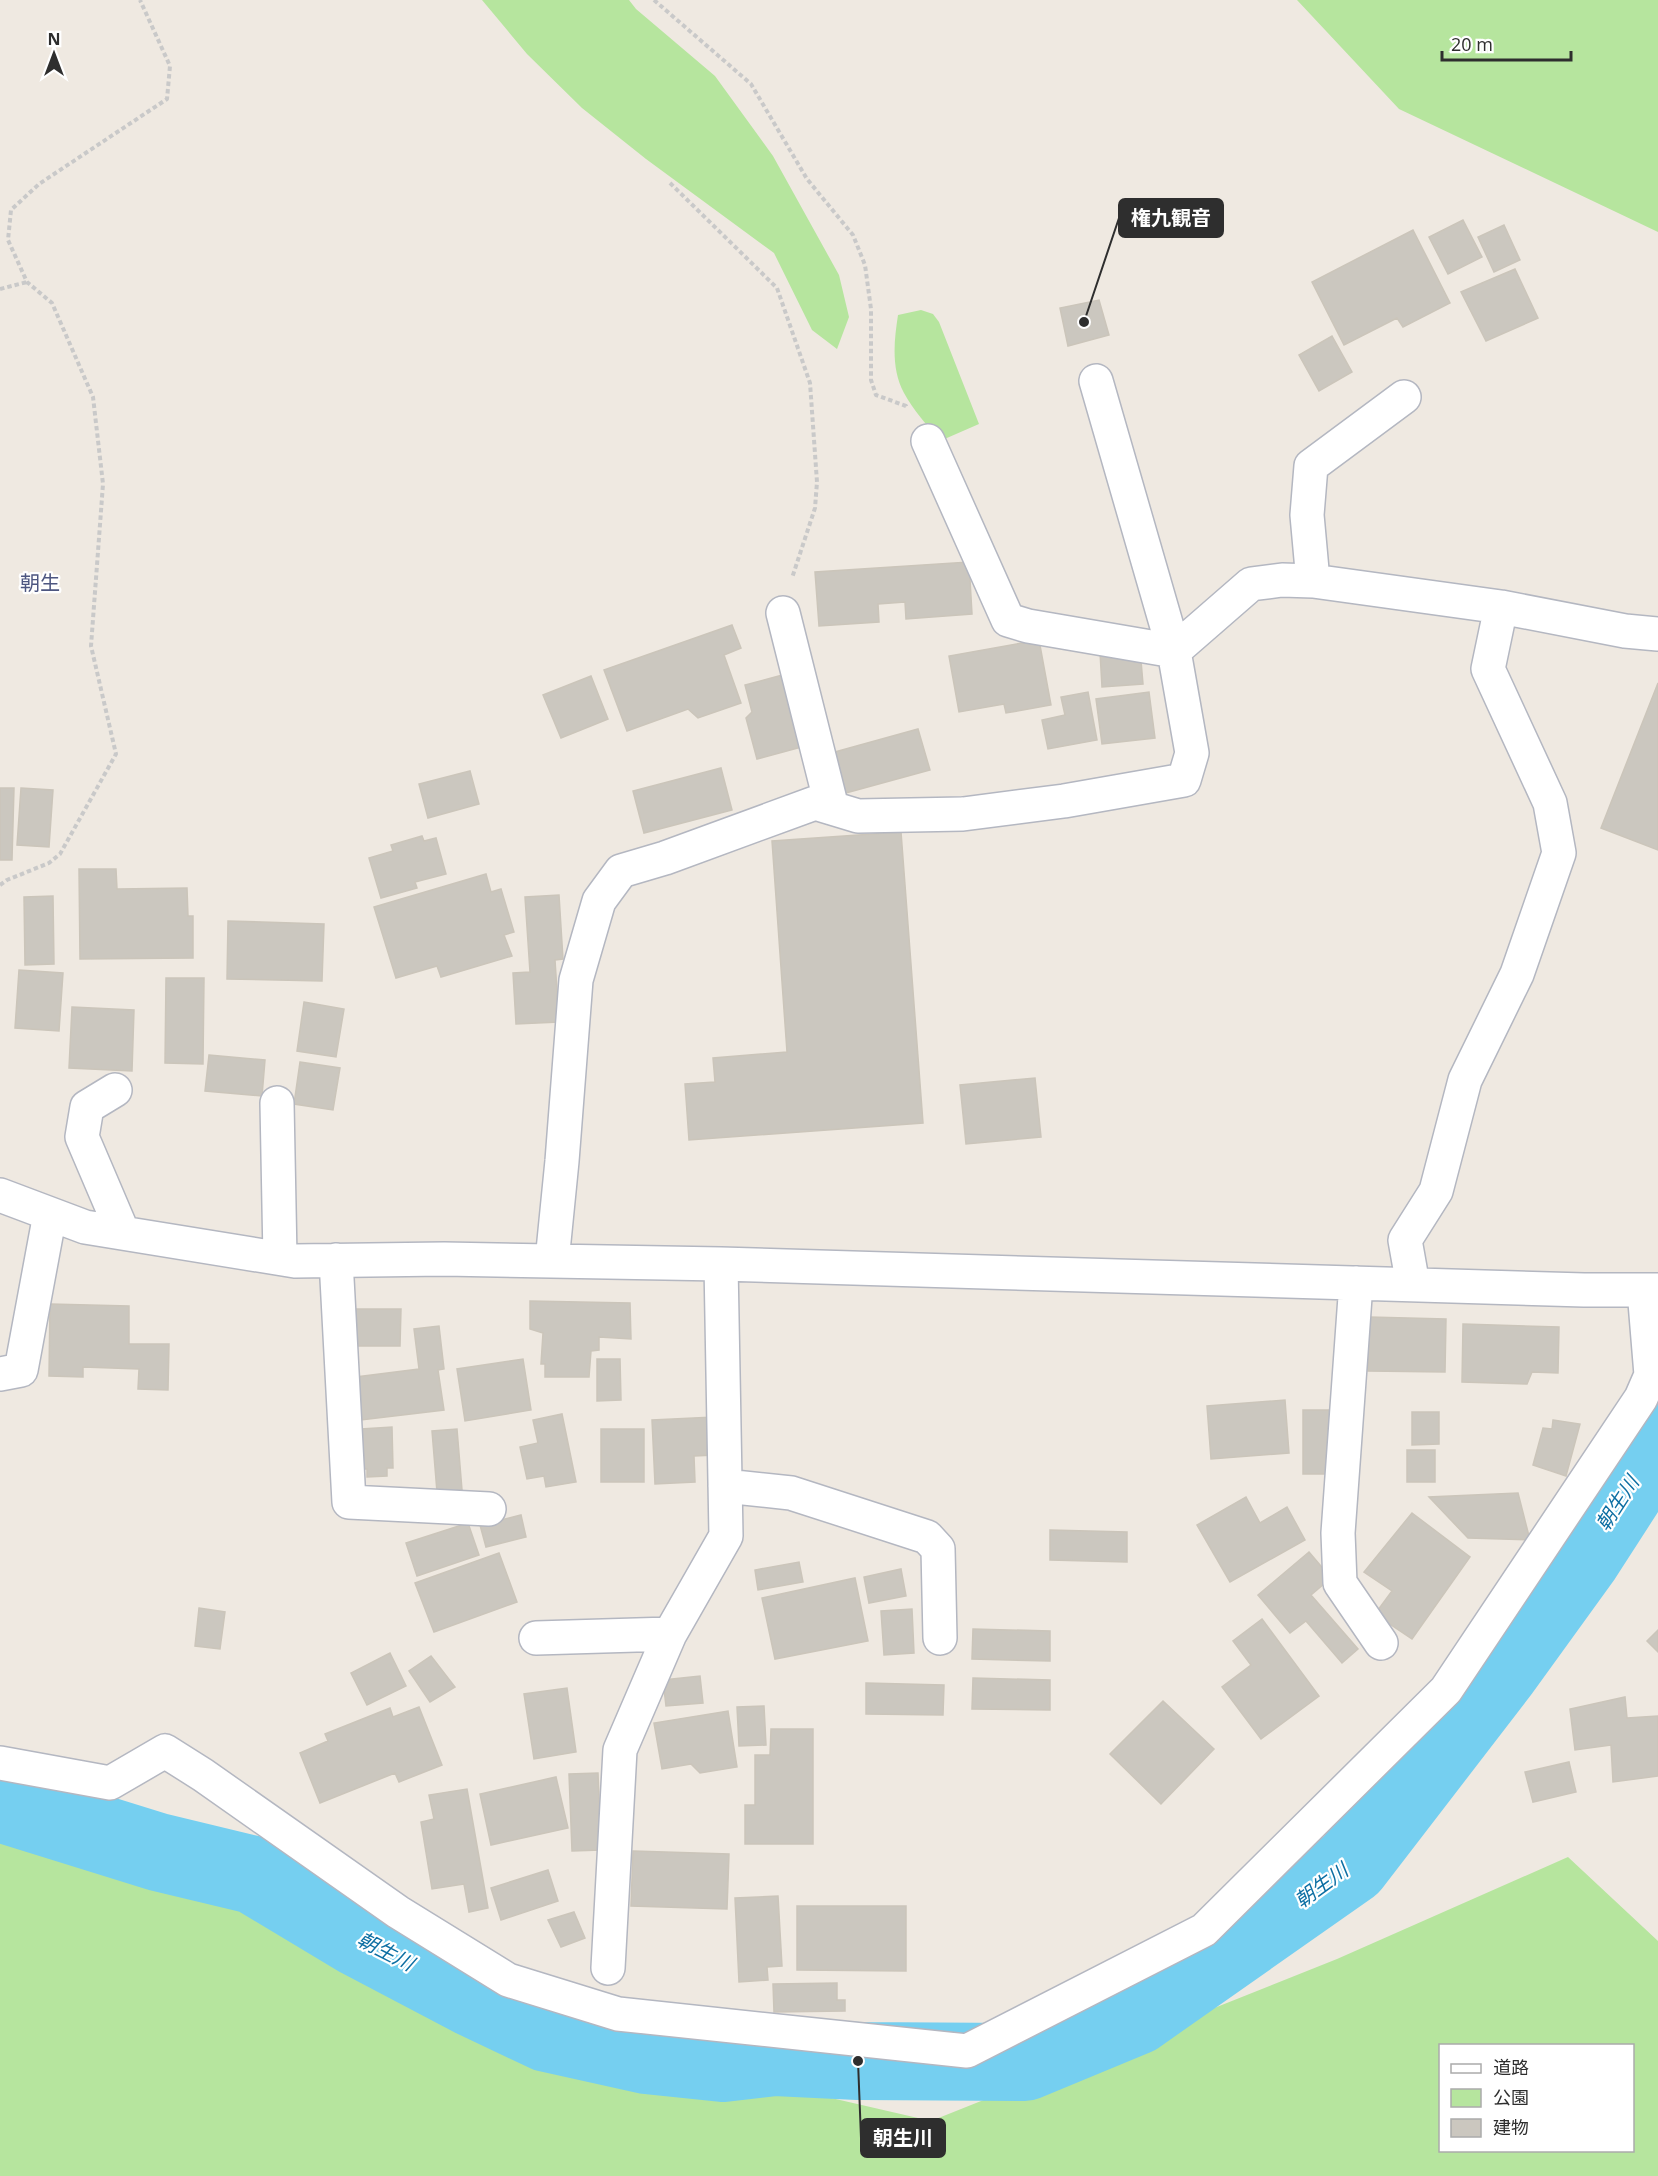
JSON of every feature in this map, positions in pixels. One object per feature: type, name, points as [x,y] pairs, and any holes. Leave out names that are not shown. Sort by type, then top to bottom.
[{"type":"street","points":[[552,1261],[576,980],[600,901],[621,871],[665,858],[815,803],[858,816],[963,814],[1064,801],[1184,780],[1192,753],[1173,651],[1096,381]]},
{"type":"street","points":[[1314,581],[1307,515],[1311,466],[1404,397]]},
{"type":"street","points":[[928,441],[1008,620],[1028,626],[1173,651]]},
{"type":"street","points":[[1173,651],[1251,584],[1282,580],[1314,581],[1501,607],[1625,631],[1658,634]]},
{"type":"street","points":[[1413,1285],[1405,1240],[1436,1191],[1465,1080],[1517,974],[1559,853],[1550,803],[1488,669],[1501,607]]},
{"type":"street","points":[[783,613],[832,808]]},
{"type":"street","points":[[115,1090],[87,1107],[82,1137],[123,1233]]},
{"type":"street","points":[[277,1103],[280,1258]]},
{"type":"street","points":[[0,1195],[85,1227],[295,1261],[552,1261],[721,1264],[1651,1290],[1651,1375],[1641,1398],[1446,1690],[1204,1930],[967,2050],[618,2014],[508,1980],[398,1912],[203,1775],[165,1751],[110,1783],[0,1763]]},
{"type":"street","points":[[0,1374],[21,1370],[50,1214]]},
{"type":"street","points":[[336,1260],[349,1502],[489,1509]]},
{"type":"street","points":[[608,1968],[620,1750],[670,1634],[726,1536],[721,1264]]},
{"type":"street","points":[[1356,1283],[1338,1533],[1340,1583],[1381,1643]]},
{"type":"street","points":[[725,1486],[791,1493],[927,1537],[939,1549],[940,1638]]},
{"type":"street","points":[[536,1638],[670,1634]]},
{"type":"path","points":[[0,885],[48,863],[60,854],[116,754],[91,646],[103,484],[93,397],[52,303],[27,282],[8,240],[11,210],[39,184],[167,99],[170,66],[140,0]]},
{"type":"path","points":[[654,0],[751,84],[807,179],[854,235],[865,265],[871,309],[871,380],[876,395],[906,406],[928,441]]},
{"type":"path","points":[[670,183],[777,288],[810,383],[817,482],[815,508],[794,569],[783,613]]},
{"type":"path","points":[[0,289],[27,282]]},
{"type":"green space","points":[[482,0],[629,0],[636,9],[715,76],[773,156],[839,275],[849,317],[837,349],[812,330],[774,253],[646,159],[582,108],[527,54]]},
{"type":"green space","points":[[1297,0],[1658,0],[1658,232],[1399,109]]},
{"type":"green space","points":[[921,310],[933,314],[939,322],[979,424],[940,441],[908,399],[900,384],[895,365],[898,315]]},
{"type":"green space","points":[[0,1820],[164,1837],[445,2009],[931,2121],[1337,1959],[1568,1857],[1658,1941],[1658,2176],[0,2176]]},
{"type":"building","points":[[1463,220],[1482,257],[1448,274],[1429,237]]},
{"type":"building","points":[[1504,225],[1520,260],[1494,272],[1478,237]]},
{"type":"building","points":[[1413,230],[1450,303],[1403,327],[1397,318],[1344,345],[1312,282]]},
{"type":"building","points":[[1515,269],[1538,318],[1486,341],[1461,292]]},
{"type":"building","points":[[1099,300],[1109,335],[1068,346],[1060,308]]},
{"type":"building","points":[[1332,336],[1352,372],[1319,391],[1299,355]]},
{"type":"building","points":[[969,562],[972,614],[906,619],[905,602],[878,604],[879,622],[819,626],[815,572]]},
{"type":"building","points":[[732,625],[741,648],[724,655],[741,703],[698,718],[688,709],[627,731],[604,670]]},
{"type":"building","points":[[1039,640],[1051,705],[1006,713],[1004,704],[959,712],[949,656]]},
{"type":"building","points":[[1140,649],[1143,684],[1102,687],[1100,652]]},
{"type":"building","points":[[790,673],[809,745],[757,759],[746,718],[752,712],[745,685]]},
{"type":"building","points":[[591,676],[608,719],[561,738],[543,695]]},
{"type":"building","points":[[1658,683],[1658,850],[1601,828]]},
{"type":"building","points":[[1088,692],[1097,740],[1048,749],[1042,720],[1065,715],[1061,697]]},
{"type":"building","points":[[1149,692],[1155,738],[1102,744],[1096,699]]},
{"type":"building","points":[[918,729],[930,770],[842,794],[831,753]]},
{"type":"building","points":[[721,768],[732,810],[644,833],[633,791]]},
{"type":"building","points":[[470,771],[479,804],[428,818],[419,784]]},
{"type":"building","points":[[0,788],[14,788],[12,860],[0,860]]},
{"type":"building","points":[[21,788],[53,790],[49,847],[17,845]]},
{"type":"building","points":[[901,832],[923,1123],[689,1140],[685,1084],[715,1082],[713,1058],[787,1052],[772,841]]},
{"type":"building","points":[[422,836],[424,841],[436,838],[446,874],[415,882],[417,888],[381,898],[369,858],[393,851],[391,845]]},
{"type":"building","points":[[79,869],[116,869],[117,889],[187,888],[188,916],[193,916],[193,958],[80,959]]},
{"type":"building","points":[[486,874],[491,892],[501,889],[514,932],[504,935],[512,956],[441,977],[437,966],[396,978],[374,907]]},
{"type":"building","points":[[559,895],[563,959],[555,960],[559,1022],[516,1024],[513,973],[530,972],[525,897]]},
{"type":"building","points":[[53,896],[54,964],[25,965],[24,897]]},
{"type":"building","points":[[228,921],[324,924],[322,981],[227,979]]},
{"type":"building","points":[[19,970],[63,973],[59,1031],[15,1028]]},
{"type":"building","points":[[166,978],[204,978],[203,1064],[165,1063]]},
{"type":"building","points":[[304,1002],[344,1009],[336,1057],[297,1051]]},
{"type":"building","points":[[72,1007],[134,1010],[132,1071],[69,1068]]},
{"type":"building","points":[[209,1055],[265,1060],[262,1096],[205,1091]]},
{"type":"building","points":[[300,1062],[340,1068],[333,1110],[294,1104]]},
{"type":"building","points":[[1035,1078],[1041,1137],[966,1144],[960,1085]]},
{"type":"building","points":[[530,1301],[630,1303],[631,1339],[599,1337],[599,1350],[591,1351],[589,1377],[545,1377],[545,1364],[541,1364],[543,1333],[530,1329]]},
{"type":"building","points":[[50,1304],[129,1306],[129,1344],[169,1344],[168,1390],[138,1389],[139,1369],[83,1367],[83,1377],[49,1376]]},
{"type":"building","points":[[354,1309],[401,1309],[400,1346],[354,1346]]},
{"type":"building","points":[[1369,1317],[1446,1319],[1445,1372],[1368,1371]]},
{"type":"building","points":[[1463,1324],[1559,1327],[1558,1373],[1532,1372],[1527,1384],[1462,1382]]},
{"type":"building","points":[[439,1326],[444,1369],[438,1370],[444,1410],[361,1420],[356,1377],[419,1369],[414,1329]]},
{"type":"building","points":[[523,1359],[531,1410],[465,1421],[457,1369]]},
{"type":"building","points":[[597,1359],[620,1359],[621,1400],[597,1401]]},
{"type":"building","points":[[1285,1400],[1289,1453],[1211,1459],[1207,1406]]},
{"type":"building","points":[[1303,1410],[1332,1410],[1332,1474],[1303,1474]]},
{"type":"building","points":[[1412,1412],[1439,1412],[1439,1444],[1412,1445]]},
{"type":"building","points":[[562,1414],[576,1482],[546,1487],[544,1476],[527,1479],[520,1447],[538,1443],[533,1420]]},
{"type":"building","points":[[714,1417],[715,1455],[694,1456],[695,1482],[655,1484],[652,1420]]},
{"type":"building","points":[[1553,1420],[1580,1424],[1566,1476],[1533,1465],[1543,1428],[1552,1429]]},
{"type":"building","points":[[392,1427],[393,1468],[387,1468],[387,1476],[367,1477],[367,1469],[362,1469],[361,1429]]},
{"type":"building","points":[[457,1429],[462,1490],[437,1492],[432,1431]]},
{"type":"building","points":[[601,1429],[644,1429],[644,1482],[601,1482]]},
{"type":"building","points":[[1407,1450],[1435,1450],[1435,1482],[1407,1482]]},
{"type":"building","points":[[1518,1493],[1530,1540],[1468,1538],[1429,1497]]},
{"type":"building","points":[[1246,1497],[1260,1523],[1287,1507],[1305,1540],[1230,1582],[1197,1525]]},
{"type":"building","points":[[1412,1513],[1470,1557],[1412,1639],[1375,1614],[1392,1591],[1364,1572]]},
{"type":"building","points":[[521,1515],[526,1537],[486,1547],[480,1525]]},
{"type":"building","points":[[468,1523],[479,1555],[417,1576],[406,1543]]},
{"type":"building","points":[[1050,1530],[1127,1532],[1127,1562],[1050,1560]]},
{"type":"building","points":[[1309,1552],[1331,1578],[1311,1595],[1358,1649],[1342,1663],[1306,1621],[1290,1633],[1258,1595]]},
{"type":"building","points":[[499,1553],[517,1602],[434,1632],[415,1583]]},
{"type":"building","points":[[799,1562],[803,1582],[758,1590],[755,1570]]},
{"type":"building","points":[[901,1569],[906,1596],[869,1603],[864,1577]]},
{"type":"building","points":[[855,1578],[868,1641],[775,1659],[762,1598]]},
{"type":"building","points":[[199,1608],[225,1612],[220,1649],[195,1646]]},
{"type":"building","points":[[912,1609],[914,1653],[884,1655],[881,1611]]},
{"type":"building","points":[[1262,1619],[1319,1696],[1261,1739],[1222,1687],[1251,1665],[1233,1641]]},
{"type":"building","points":[[973,1629],[1050,1631],[1050,1661],[972,1659]]},
{"type":"building","points":[[1658,1630],[1658,1652],[1647,1641]]},
{"type":"building","points":[[390,1653],[406,1686],[367,1705],[351,1673]]},
{"type":"building","points":[[431,1656],[455,1687],[430,1702],[409,1671]]},
{"type":"building","points":[[700,1676],[703,1703],[666,1706],[663,1680]]},
{"type":"building","points":[[973,1678],[1050,1680],[1050,1710],[972,1709]]},
{"type":"building","points":[[866,1683],[944,1685],[943,1715],[866,1714]]},
{"type":"building","points":[[567,1688],[576,1752],[534,1759],[524,1694]]},
{"type":"building","points":[[1625,1697],[1627,1718],[1658,1716],[1658,1776],[1613,1782],[1611,1745],[1575,1750],[1570,1709]]},
{"type":"building","points":[[1163,1701],[1214,1749],[1161,1804],[1110,1754]]},
{"type":"building","points":[[764,1706],[766,1745],[739,1746],[737,1707]]},
{"type":"building","points":[[419,1707],[442,1765],[399,1782],[395,1773],[320,1803],[300,1753],[328,1741],[325,1734],[390,1708],[393,1717]]},
{"type":"building","points":[[728,1711],[737,1767],[700,1773],[691,1764],[662,1769],[654,1723]]},
{"type":"building","points":[[771,1729],[813,1729],[813,1844],[745,1844],[745,1805],[755,1805],[755,1755],[770,1755]]},
{"type":"building","points":[[1569,1762],[1576,1792],[1533,1802],[1525,1772]]},
{"type":"building","points":[[598,1773],[601,1850],[572,1851],[569,1774]]},
{"type":"building","points":[[556,1777],[568,1828],[491,1845],[480,1794]]},
{"type":"building","points":[[467,1789],[488,1908],[469,1912],[464,1884],[432,1889],[421,1822],[434,1819],[429,1795]]},
{"type":"building","points":[[633,1851],[729,1854],[727,1909],[631,1906]]},
{"type":"building","points":[[548,1870],[558,1901],[501,1920],[491,1888]]},
{"type":"building","points":[[778,1896],[782,1966],[767,1967],[768,1980],[739,1982],[735,1898]]},
{"type":"building","points":[[797,1906],[906,1906],[906,1971],[797,1970]]},
{"type":"building","points":[[574,1912],[585,1938],[561,1947],[548,1920]]},
{"type":"building","points":[[837,1983],[837,2000],[845,2000],[845,2011],[774,2012],[773,1984]]},
{"type":"waterway","name":"朝生川","points":[[0,1803],[158,1852],[254,1875],[359,1938],[473,1998],[547,2033],[646,2055],[723,2063],[775,2057],[858,2061],[1025,2062],[1136,2016],[1351,1865],[1501,1670],[1582,1558],[1658,1440]]},
{"type":"place","name":"権九観音","points":[[1084,322]]},
{"type":"place","name":"朝生川","points":[[858,2061]]},
{"type":"district","name":"朝生","points":[[40,582]]}]
